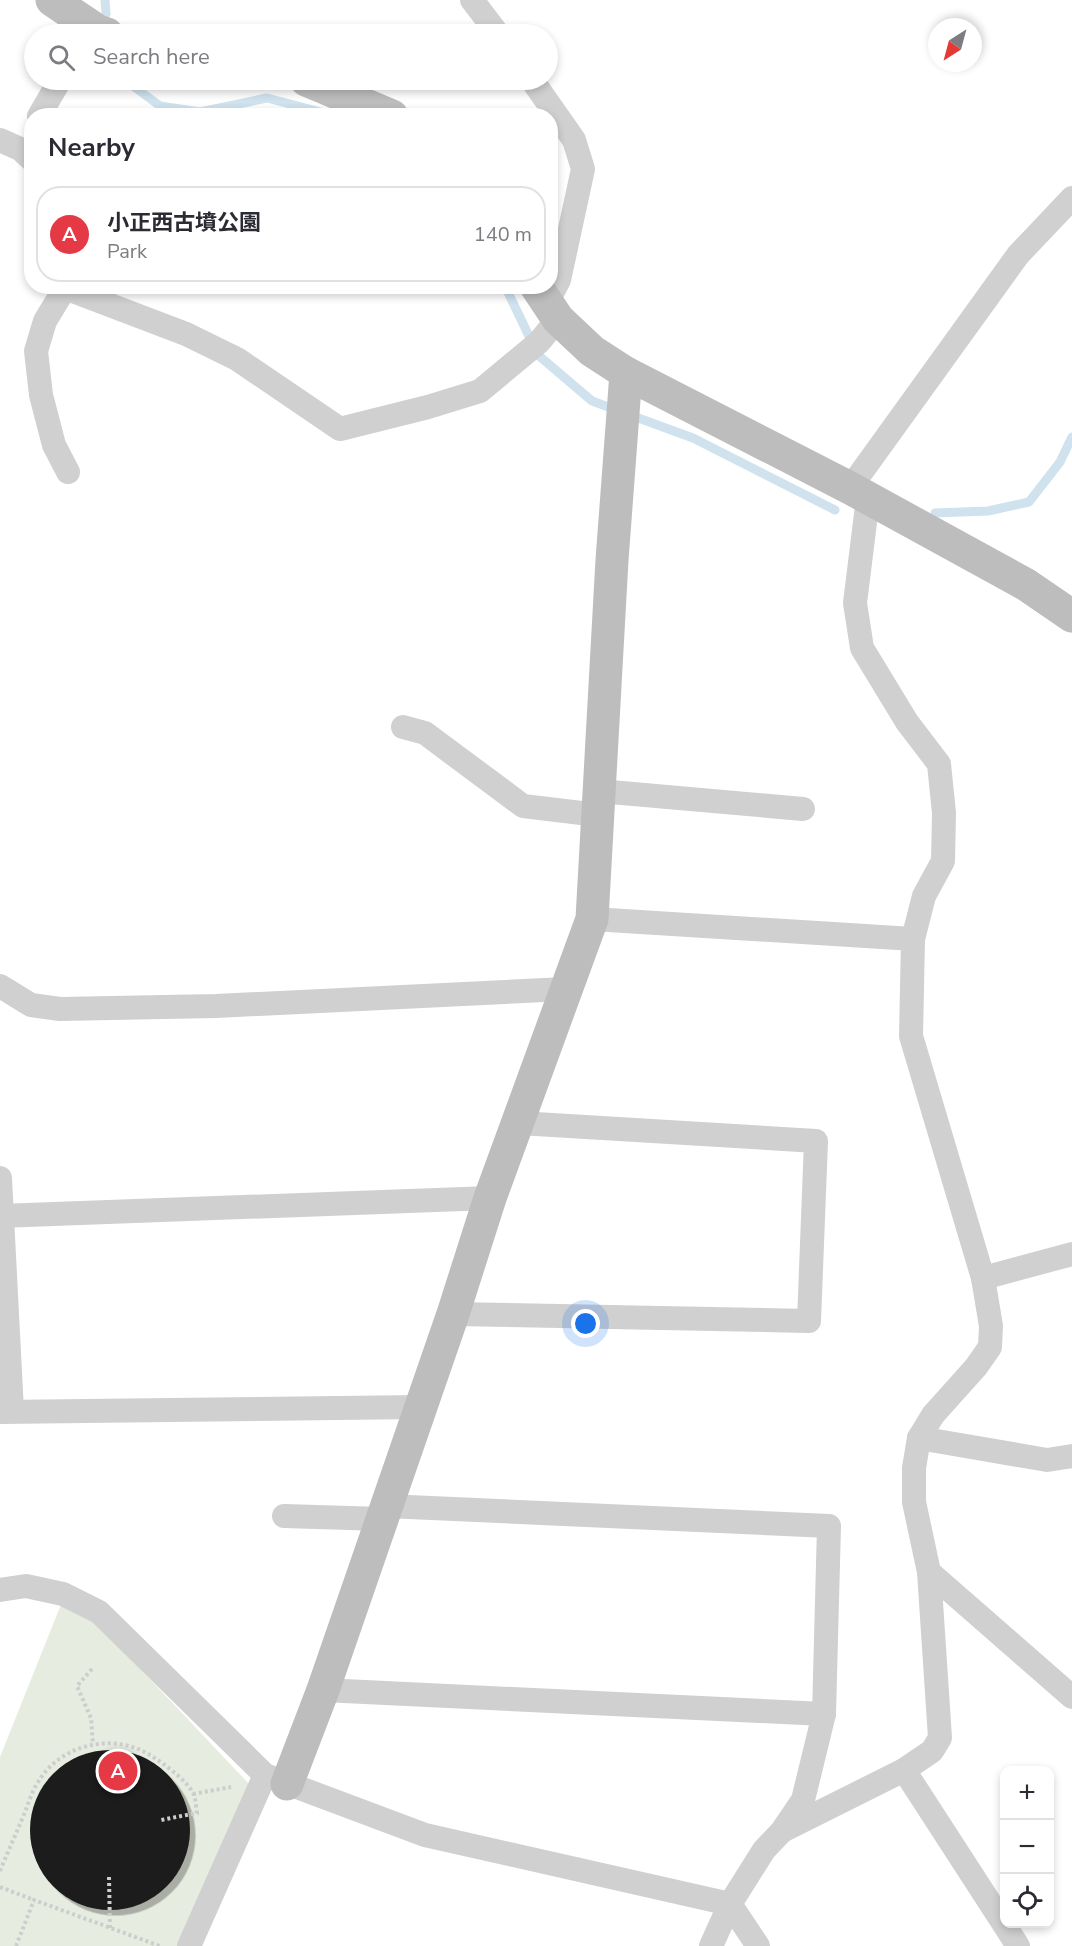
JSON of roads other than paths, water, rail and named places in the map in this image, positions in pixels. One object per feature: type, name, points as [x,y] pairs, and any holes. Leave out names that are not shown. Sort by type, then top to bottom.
[{"type":"street","points":[[52,0],[84,24]]},
{"type":"street","points":[[472,0],[490,24]]},
{"type":"street","points":[[44,108],[54,90]]},
{"type":"street","points":[[330,90],[373,108]]},
{"type":"street","points":[[538,90],[551,108]]},
{"type":"street","points":[[558,118],[574,140],[583,169],[558,282]]},
{"type":"street","points":[[782,1831],[904,1770],[932,1751],[940,1738],[930,1572],[914,1502],[914,1468],[919,1438],[933,1416],[976,1367],[990,1347],[992,1326],[983,1278],[911,1036],[913,939],[924,896],[943,861],[944,813],[939,764],[907,722],[862,648],[855,603],[859,493],[1018,255],[1072,198]]},
{"type":"street","points":[[61,294],[45,321],[36,351],[41,395],[54,445],[68,472]]},
{"type":"street","points":[[83,294],[186,334],[237,359],[340,429],[428,407],[480,391],[542,320],[553,294]]},
{"type":"street","points":[[542,320],[592,351],[624,400],[859,493],[1025,584],[1072,616]]},
{"type":"street","points":[[189,1946],[323,1690],[453,1314],[490,1198],[519,1124],[565,989],[592,919],[624,400]]},
{"type":"street","points":[[403,727],[424,733],[523,806],[598,803],[803,809]]},
{"type":"street","points":[[592,919],[913,939]]},
{"type":"street","points":[[0,986],[31,1005],[60,1009],[216,1006],[565,989]]},
{"type":"street","points":[[453,1314],[809,1322],[816,1141],[519,1124]]},
{"type":"street","points":[[0,1178],[6,1412],[420,1407]]},
{"type":"street","points":[[1,1216],[490,1198]]},
{"type":"street","points":[[983,1278],[1072,1254]]},
{"type":"street","points":[[919,1438],[1047,1460],[1072,1456]]},
{"type":"street","points":[[284,1516],[384,1513],[829,1526],[824,1714],[804,1800],[782,1831],[764,1850],[730,1904],[711,1946]]},
{"type":"street","points":[[930,1572],[1072,1697]]},
{"type":"street","points":[[0,1590],[26,1587],[63,1594],[99,1612],[276,1780],[425,1835],[730,1904],[758,1946]]},
{"type":"street","points":[[323,1690],[824,1714]]},
{"type":"street","points":[[904,1770],[1018,1946]]},
{"type":"waterway","points":[[105,0],[106,14]]},
{"type":"waterway","points":[[138,90],[160,106],[173,108]]},
{"type":"waterway","points":[[219,108],[267,98],[305,108]]},
{"type":"waterway","points":[[509,294],[538,355],[592,401],[693,438],[835,510]]},
{"type":"waterway","points":[[935,513],[988,511],[1029,502],[1060,462],[1072,437]]},
{"type":"place","name":"小正西古墳公園","points":[[118,1771]]}]
